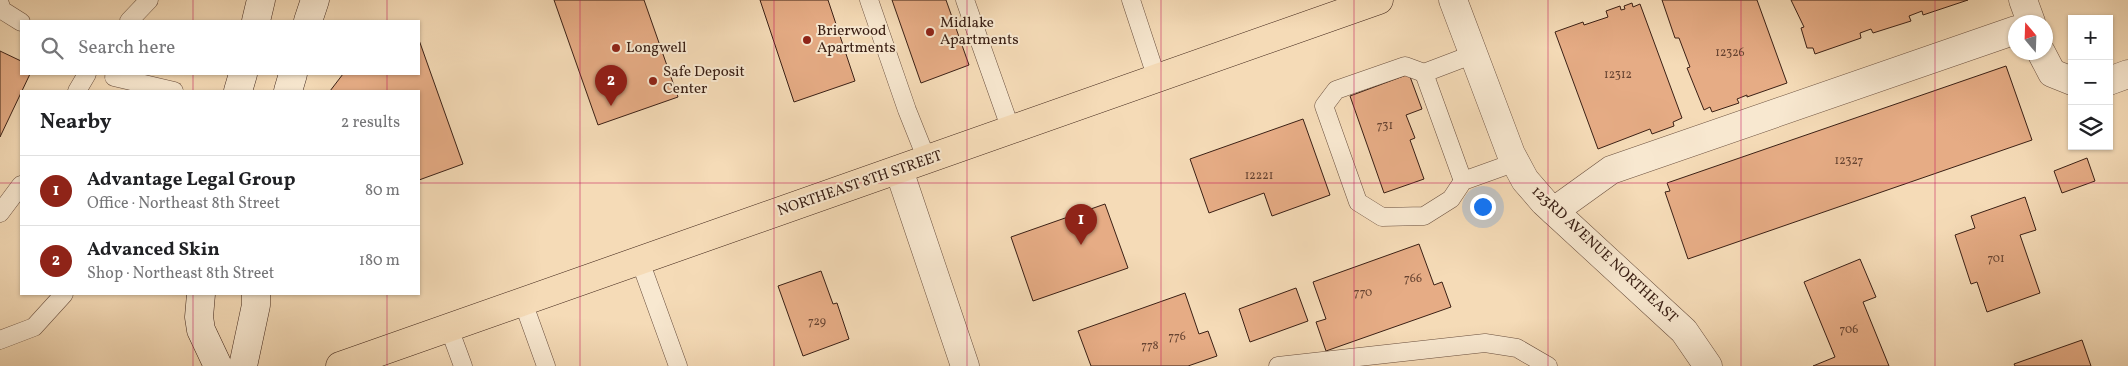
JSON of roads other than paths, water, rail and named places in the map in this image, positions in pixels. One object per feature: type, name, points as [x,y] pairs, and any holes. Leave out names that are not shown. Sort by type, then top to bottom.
[{"type":"main road","name":"NORTHEAST 8TH STREET","points":[[345,365],[1376,1]]},
{"type":"street","points":[[256,20],[261,0]]},
{"type":"street","points":[[308,20],[314,0]]},
{"type":"street","name":"123RD AVENUE NORTHEAST","points":[[1453,0],[1516,162],[1525,180],[1554,211],[1684,331],[1708,366]]},
{"type":"street","points":[[2023,0],[2028,15]]},
{"type":"street","points":[[1554,211],[1611,170],[2008,33]]},
{"type":"street","points":[[2045,60],[2052,73],[2068,80]]},
{"type":"street","points":[[2113,80],[2128,74]]},
{"type":"street","points":[[238,90],[243,75]]},
{"type":"street","points":[[288,90],[293,75]]},
{"type":"street","points":[[899,170],[965,366]]},
{"type":"street","points":[[201,295],[199,317],[201,330],[218,366]]},
{"type":"street","points":[[243,366],[256,305],[256,295]]},
{"type":"lane","points":[[130,20],[149,0]]},
{"type":"lane","points":[[869,0],[907,110],[927,160]]},
{"type":"lane","points":[[965,0],[1010,130]]},
{"type":"lane","points":[[1131,0],[1157,79]]},
{"type":"lane","points":[[0,4],[2,10],[20,21]]},
{"type":"lane","points":[[1474,54],[1424,73],[1405,66],[1336,90],[1324,106],[1358,202],[1382,218],[1424,216],[1451,199],[1463,180],[1516,162]]},
{"type":"lane","points":[[1424,73],[1463,180]]},
{"type":"lane","points":[[78,90],[86,75]]},
{"type":"lane","points":[[113,81],[168,90]]},
{"type":"lane","points":[[0,213],[20,186]]},
{"type":"lane","points":[[640,261],[678,366]]},
{"type":"lane","points":[[0,340],[34,327],[63,295]]},
{"type":"lane","points":[[523,302],[546,366]]},
{"type":"lane","points":[[449,328],[463,366]]},
{"type":"lane","points":[[1278,366],[1484,343],[1517,348],[1548,366]]},
{"type":"place","name":"Midlake Apartments","points":[[930,32]]},
{"type":"place","name":"Brierwood Apartments","points":[[807,40]]},
{"type":"place","name":"Longwell","points":[[616,48]]},
{"type":"place","name":"Safe Deposit Center","points":[[653,81]]},
{"type":"place","name":"Advanced Skin","points":[[611,106]]},
{"type":"place","name":"Advantage Legal Group","points":[[1081,245]]}]
